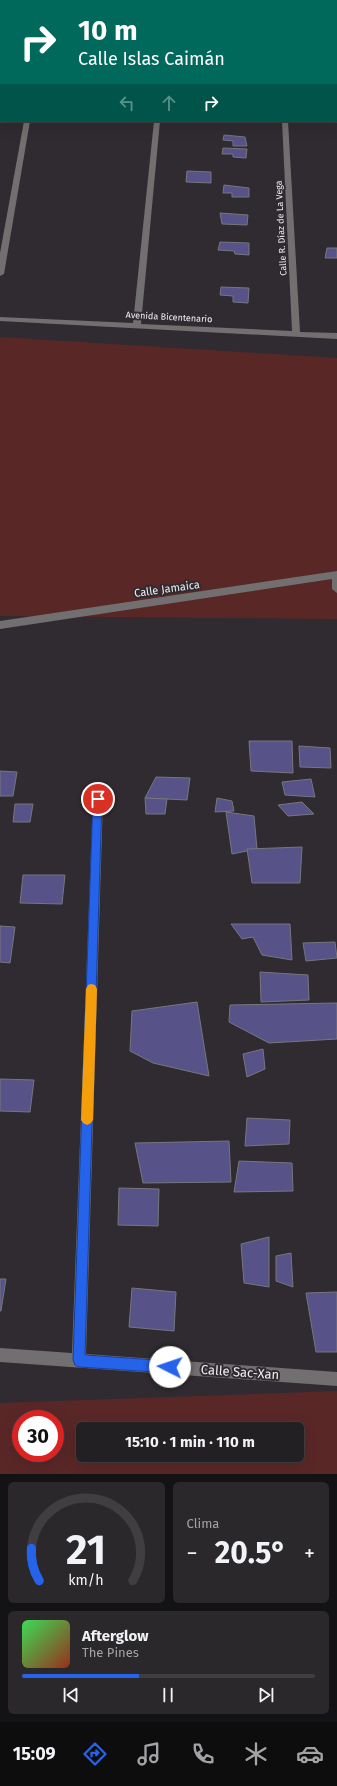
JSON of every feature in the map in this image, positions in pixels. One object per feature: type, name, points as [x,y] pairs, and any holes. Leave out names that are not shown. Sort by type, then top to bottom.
[{"type":"street","points":[[0,274],[27,122]]},
{"type":"street","points":[[137,325],[157,122]]},
{"type":"street","name":"Calle R. Díaz de La Vega","points":[[285,122],[296,334]]},
{"type":"street","name":"Avenida Bicentenario","points":[[0,319],[337,336]]},
{"type":"street","name":"Calle Jamaica","points":[[0,625],[278,585],[337,575],[337,589]]},
{"type":"street","points":[[79,1360],[98,799]]},
{"type":"street","name":"Calle Sac-Xan","points":[[0,1355],[337,1379]]},
{"type":"shaded area","points":[[0,337],[337,358],[337,619],[0,616]]},
{"type":"shaded area","points":[[337,1391],[337,1474],[0,1474],[0,1403]]},
{"type":"building","points":[[224,135],[245,137],[247,146],[233,146],[233,141],[223,140]]},
{"type":"building","points":[[223,148],[247,149],[246,158],[233,157],[233,154],[222,154]]},
{"type":"building","points":[[187,171],[211,172],[211,183],[186,182]]},
{"type":"building","points":[[224,185],[249,188],[249,197],[232,197],[232,193],[223,193]]},
{"type":"building","points":[[220,213],[248,215],[247,225],[222,224]]},
{"type":"building","points":[[220,242],[249,243],[249,255],[235,254],[234,251],[218,250]]},
{"type":"building","points":[[327,248],[337,248],[337,258],[325,258]]},
{"type":"building","points":[[221,287],[249,288],[248,303],[233,302],[233,296],[220,295]]},
{"type":"building","points":[[249,741],[292,741],[293,773],[251,771]]},
{"type":"building","points":[[299,746],[330,748],[331,768],[300,767]]},
{"type":"building","points":[[0,771],[17,772],[13,796],[0,796]]},
{"type":"building","points":[[156,777],[190,778],[187,800],[145,798]]},
{"type":"building","points":[[311,779],[315,797],[285,795],[282,782]]},
{"type":"building","points":[[145,798],[167,799],[165,814],[146,814]]},
{"type":"building","points":[[217,798],[232,801],[234,811],[215,812]]},
{"type":"building","points":[[302,802],[314,814],[288,816],[278,805]]},
{"type":"building","points":[[15,804],[33,804],[30,822],[13,822]]},
{"type":"building","points":[[226,812],[254,816],[257,849],[232,854]]},
{"type":"building","points":[[302,847],[300,883],[252,883],[247,849]]},
{"type":"building","points":[[23,875],[65,875],[62,904],[20,903]]},
{"type":"building","points":[[231,924],[290,924],[292,960],[262,955],[253,937],[242,939]]},
{"type":"building","points":[[0,926],[15,927],[10,963],[0,962]]},
{"type":"building","points":[[335,942],[337,958],[306,961],[303,943]]},
{"type":"building","points":[[260,972],[308,975],[309,1000],[261,1002]]},
{"type":"building","points":[[197,1002],[209,1076],[153,1063],[130,1051],[132,1011]]},
{"type":"building","points":[[337,1003],[337,1039],[269,1043],[229,1022],[230,1005]]},
{"type":"building","points":[[263,1049],[265,1069],[247,1077],[243,1054]]},
{"type":"building","points":[[0,1079],[34,1080],[30,1112],[0,1111]]},
{"type":"building","points":[[247,1118],[290,1120],[289,1144],[245,1146]]},
{"type":"building","points":[[229,1141],[231,1182],[143,1183],[135,1143]]},
{"type":"building","points":[[239,1161],[292,1163],[293,1191],[234,1192]]},
{"type":"building","points":[[119,1188],[159,1189],[158,1226],[118,1225]]},
{"type":"building","points":[[269,1237],[269,1287],[244,1283],[241,1244]]},
{"type":"building","points":[[291,1253],[293,1287],[276,1281],[276,1256]]},
{"type":"building","points":[[0,1279],[6,1279],[1,1311],[0,1311]]},
{"type":"building","points":[[132,1288],[176,1292],[174,1331],[129,1327]]},
{"type":"building","points":[[337,1292],[337,1352],[316,1352],[306,1293]]},
{"type":"slow traffic","points":[[87,1120],[91,989]]},
{"type":"route","points":[[98,799],[79,1360],[170,1367]]}]
